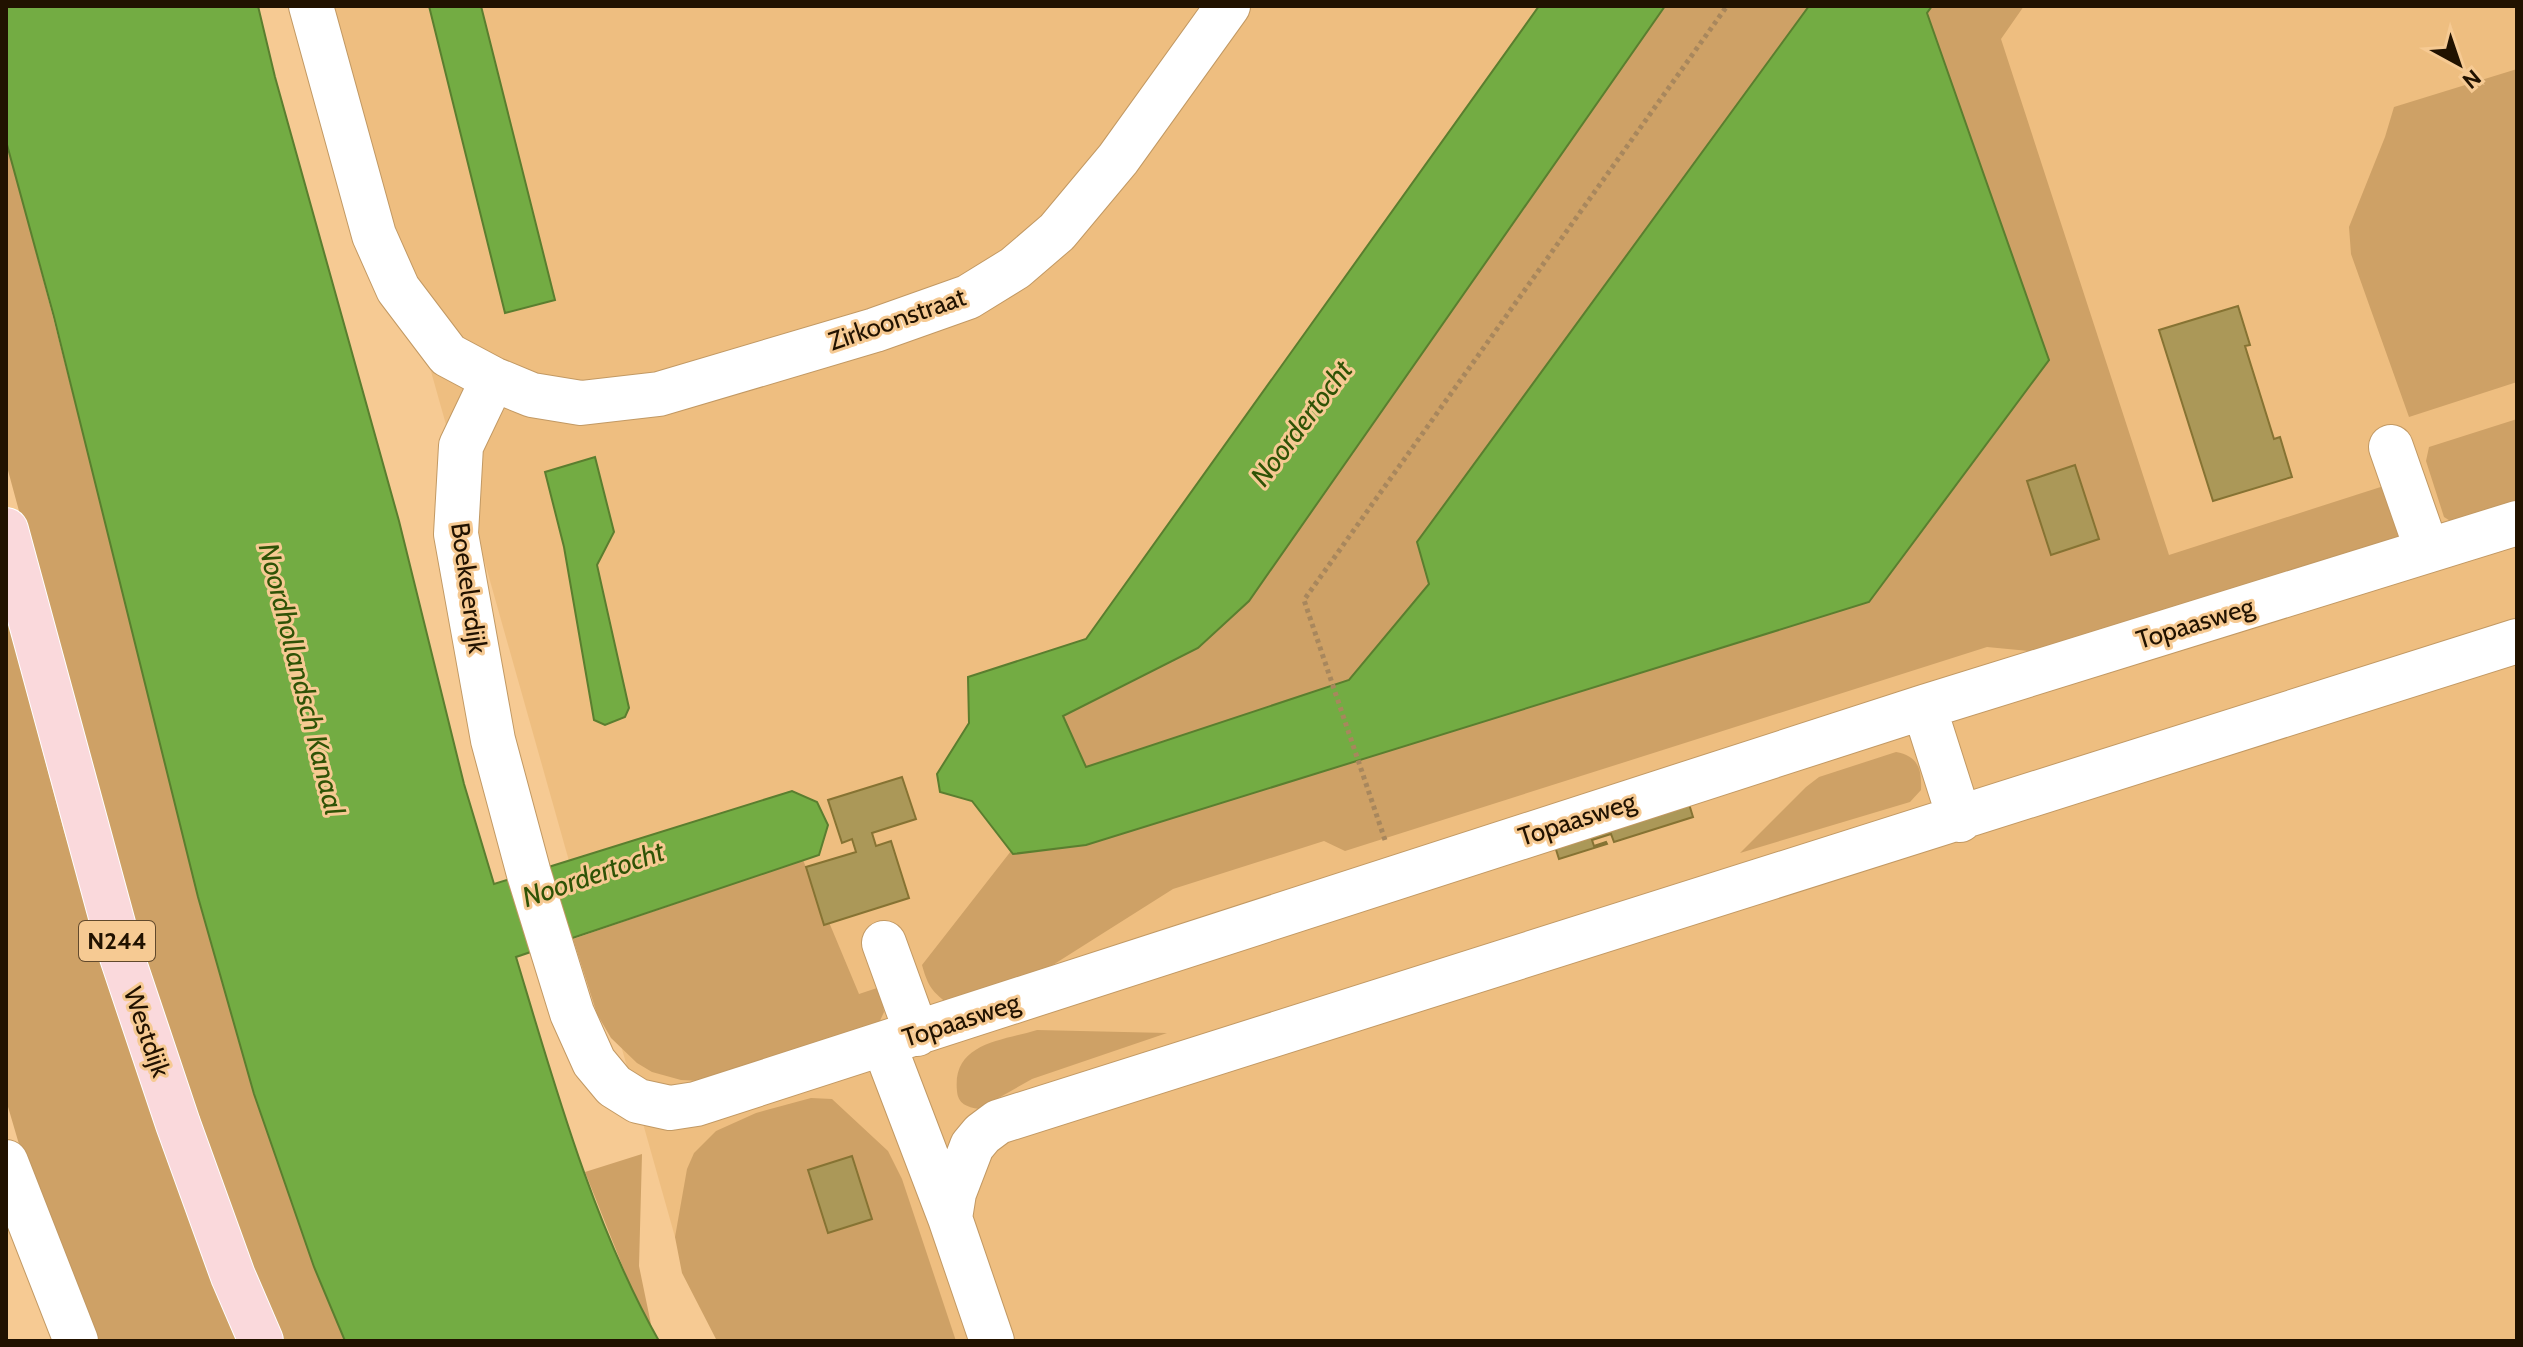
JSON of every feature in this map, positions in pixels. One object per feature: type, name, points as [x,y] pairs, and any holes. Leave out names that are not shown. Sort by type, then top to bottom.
[{"type":"main road","name":"Westdijk","points":[[6,530],[122,957],[233,1276],[261,1341]]},
{"type":"street","points":[[311,6],[374,235],[398,289],[448,355],[493,379]]},
{"type":"street","name":"Zirkoonstraat","points":[[493,379],[532,395],[581,403],[659,394],[875,330],[968,297],[1015,268],[1057,232],[1118,159],[1228,6]]},
{"type":"street","name":"Boekelerdijk","points":[[493,379],[461,446],[456,534],[493,740],[529,874],[581,1039],[594,1062],[614,1086],[638,1101]]},
{"type":"street","points":[[2391,447],[2427,550]]},
{"type":"street","name":"Topaasweg","points":[[638,1101],[670,1108],[696,1104],[1924,707],[2517,523]]},
{"type":"street","points":[[950,1218],[954,1193],[972,1146],[998,1122],[1960,820],[2517,641]]},
{"type":"street","points":[[1924,707],[1960,820]]},
{"type":"street","points":[[884,943],[900,1039],[950,1218],[992,1341]]},
{"type":"street","points":[[6,1162],[76,1341]]},
{"type":"path","points":[[1398,877],[1304,600],[1727,6]]},
{"type":"shaded area","points":[[328,6],[2517,6],[2517,1341],[731,1341],[675,1237]]},
{"type":"shaded area","points":[[1665,6],[1809,6],[1417,542],[1429,584],[1349,680],[1086,767],[1062,716],[1198,648],[1249,601]]},
{"type":"shaded area","points":[[1932,6],[2024,6],[2001,39],[2169,555],[2390,484],[2405,532],[2396,548],[2061,654],[1987,647],[1345,851],[1324,841],[1173,889],[1018,987],[946,1002],[937,994],[928,982],[922,965],[1011,851],[1014,854],[1086,845],[1869,602],[1927,13]]},
{"type":"shaded area","points":[[2517,69],[2517,382],[2409,417],[2351,254],[2349,227],[2394,107]]},
{"type":"shaded area","points":[[6,141],[212,944],[285,1184],[345,1341],[279,1341],[139,954],[6,463]]},
{"type":"shaded area","points":[[2517,419],[2517,509],[2460,527],[2444,517],[2426,461],[2429,447]]},
{"type":"shaded area","points":[[6,614],[64,831],[146,1095],[241,1341],[97,1341],[21,1151],[6,1100]]},
{"type":"shaded area","points":[[1896,752],[1914,760],[1921,776],[1921,790],[1910,802],[1740,853],[1819,777]]},
{"type":"shaded area","points":[[803,860],[859,994],[880,987],[884,1012],[879,1023],[719,1082],[681,1080],[652,1072],[637,1063],[611,1038],[597,1014],[573,939]]},
{"type":"shaded area","points":[[1037,1030],[1167,1033],[1032,1079],[979,1109],[961,1102],[957,1091],[958,1075],[962,1063],[971,1054],[995,1041]]},
{"type":"shaded area","points":[[811,1098],[832,1099],[888,1151],[902,1179],[956,1341],[717,1341],[682,1273],[675,1237],[687,1169],[694,1153],[716,1131],[756,1113]]},
{"type":"shaded area","points":[[642,1154],[639,1266],[652,1329],[638,1305],[585,1172]]},
{"type":"water","points":[[6,6],[258,6],[399,521],[464,784],[494,884],[792,791],[817,802],[828,825],[819,855],[516,957],[595,1203],[659,1341],[345,1341],[314,1267],[254,1094],[198,897],[54,317],[6,141]]},
{"type":"water","points":[[429,6],[481,6],[555,300],[505,313]]},
{"type":"water","name":"Noordertocht","points":[[1539,6],[1665,6],[1249,601],[1198,648],[1063,716],[1086,767],[1349,680],[1429,584],[1417,542],[1809,6],[1932,6],[1927,13],[2049,360],[1869,602],[1086,845],[1013,854],[972,801],[940,792],[937,774],[969,723],[968,677],[1086,639]]},
{"type":"water","points":[[595,457],[614,532],[597,565],[629,708],[625,717],[605,725],[594,720],[564,547],[545,472]]},
{"type":"building","points":[[2238,306],[2250,345],[2245,346],[2274,439],[2280,437],[2292,477],[2213,501],[2159,330]]},
{"type":"building","points":[[2075,465],[2099,539],[2051,555],[2027,481]]},
{"type":"building","points":[[902,777],[916,819],[872,833],[876,846],[891,841],[909,898],[824,925],[806,867],[856,852],[852,839],[842,843],[828,800]]},
{"type":"building","points":[[1686,794],[1693,817],[1614,842],[1611,834],[1592,840],[1594,846],[1607,844],[1559,859],[1552,837]]},
{"type":"building","points":[[852,1156],[872,1219],[828,1233],[808,1170]]},
{"type":"water label","name":"Noordhollandsch Kanaal","points":[[302,679]]}]
